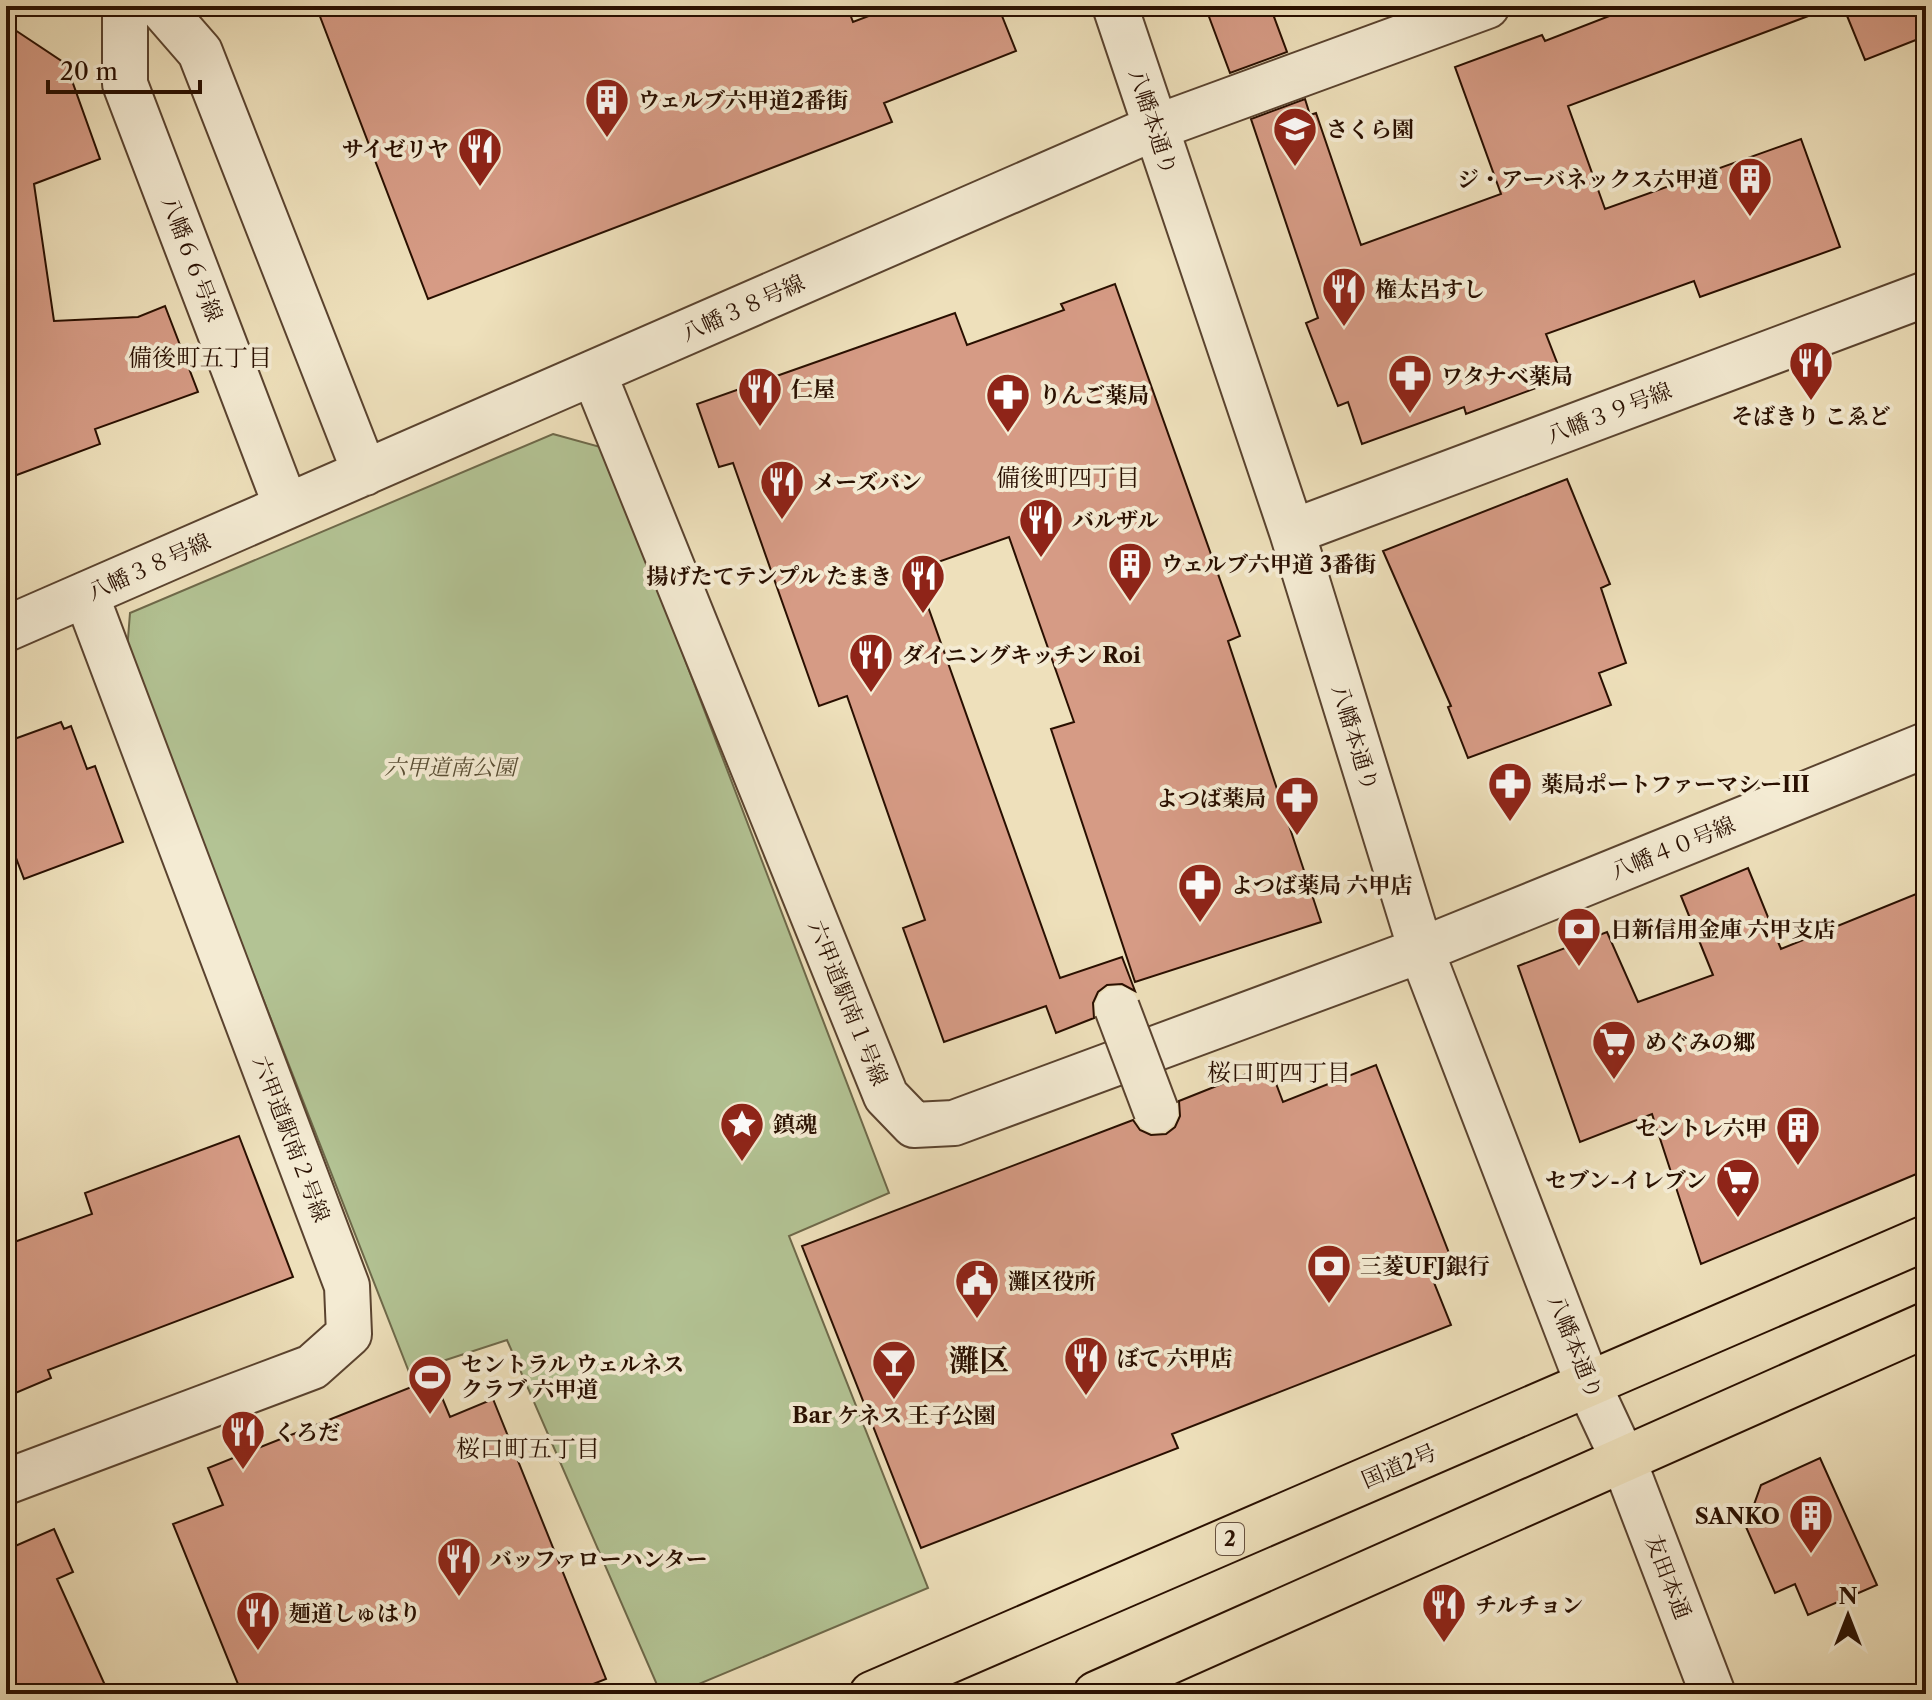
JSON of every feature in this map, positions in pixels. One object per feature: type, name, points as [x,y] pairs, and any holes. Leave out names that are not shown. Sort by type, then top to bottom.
[{"type":"highway","name":"国道2号","points":[[872,1694],[1926,1238]]},
{"type":"highway","points":[[1096,1694],[1926,1325]]},
{"type":"street","name":"八幡６６号線","points":[[125,6],[125,84],[286,506]]},
{"type":"street","points":[[160,6],[200,52],[365,473]]},
{"type":"street","name":"八幡本通り","points":[[1115,6],[1292,532],[1421,950],[1588,1384],[1623,1459]]},
{"type":"street","name":"八幡３８号線","points":[[6,629],[1154,128],[1487,6]]},
{"type":"street","name":"八幡３９号線","points":[[1292,532],[1926,294]]},
{"type":"street","name":"六甲道駅南１号線","points":[[594,374],[886,1096],[914,1125],[954,1123],[1421,950]]},
{"type":"street","name":"六甲道駅南２号線","points":[[6,1482],[312,1367],[349,1334],[347,1286],[86,595]]},
{"type":"street","name":"八幡４０号線","points":[[1421,950],[1926,745]]},
{"type":"street","points":[[1117,1008],[1156,1111]]},
{"type":"street","name":"友田本通","points":[[1623,1459],[1713,1694]]},
{"type":"green space","name":"六甲道南公園","points":[[553,434],[604,448],[889,1193],[789,1236],[928,1588],[675,1694],[661,1694],[507,1340],[409,1372],[127,651],[130,613]]},
{"type":"building","name":"ウェルブ六甲道2番街","points":[[316,6],[847,6],[853,22],[895,6],[998,6],[1016,51],[884,103],[892,122],[428,299]]},
{"type":"building","points":[[1205,6],[1270,6],[1287,52],[1230,73]]},
{"type":"building","points":[[1635,6],[1827,6],[1827,9],[1568,106],[1605,209],[1801,139],[1840,247],[1700,297],[1694,281],[1546,334],[1563,378],[1466,414],[1464,407],[1362,444],[1348,402],[1338,406],[1306,323],[1318,318],[1251,119],[1305,99],[1310,115],[1316,113],[1361,245],[1501,194],[1455,67],[1542,35],[1545,41]]},
{"type":"building","points":[[1843,6],[1926,6],[1926,36],[1865,60]]},
{"type":"building","points":[[6,24],[66,64],[100,159],[34,184],[54,321],[138,317],[165,306],[198,392],[95,429],[100,444],[6,479]]},
{"type":"building","name":"ウェルブ六甲道 3番街","points":[[1115,284],[1240,636],[1228,641],[1321,922],[1135,982],[1051,729],[1074,722],[1009,537],[915,570],[1060,978],[1122,957],[1135,991],[1122,984],[1107,985],[1098,992],[1093,1003],[1094,1018],[1056,1033],[1046,1006],[944,1042],[903,928],[925,920],[847,696],[819,706],[733,463],[719,467],[697,404],[955,313],[967,345],[1064,310],[1061,304]]},
{"type":"building","points":[[1567,479],[1610,584],[1601,588],[1626,663],[1599,673],[1611,705],[1468,758],[1448,707],[1451,706],[1383,551]]},
{"type":"building","points":[[61,722],[64,729],[71,726],[87,769],[95,766],[123,842],[24,879],[16,858],[6,861],[6,742]]},
{"type":"building","points":[[1748,868],[1781,949],[1926,890],[1926,1170],[1701,1264],[1652,1114],[1580,1142],[1518,966],[1607,932],[1638,1002],[1713,975],[1681,896]]},
{"type":"building","points":[[1269,1065],[1283,1102],[1376,1065],[1454,1266],[1431,1275],[1451,1325],[1172,1434],[1178,1448],[921,1548],[802,1246],[1133,1120],[1140,1130],[1151,1135],[1166,1134],[1175,1127],[1180,1116],[1179,1101]]},
{"type":"building","points":[[239,1136],[293,1277],[48,1370],[51,1378],[6,1397],[6,1245],[92,1214],[85,1193]]},
{"type":"building","points":[[434,1378],[450,1417],[493,1399],[606,1679],[568,1694],[242,1694],[173,1524],[223,1505],[208,1468]]},
{"type":"building","name":"SANKO","points":[[1820,1458],[1877,1585],[1808,1615],[1795,1584],[1775,1593],[1746,1527],[1761,1485]]},
{"type":"building","points":[[54,1529],[73,1572],[57,1579],[109,1694],[6,1694],[6,1550]]},
{"type":"place","name":"ウェルブ六甲道2番街","points":[[607,139]]},
{"type":"place","name":"さくら園","points":[[1295,168]]},
{"type":"place","name":"サイゼリヤ","points":[[480,188]]},
{"type":"place","name":"ジ・アーバネックス六甲道","points":[[1750,218]]},
{"type":"place","name":"権太呂すし","points":[[1344,328]]},
{"type":"place","name":"そばきり こゑど","points":[[1811,402]]},
{"type":"place","name":"ワタナベ薬局","points":[[1410,415]]},
{"type":"place","name":"仁屋","points":[[760,428]]},
{"type":"place","name":"りんご薬局","points":[[1008,434]]},
{"type":"place","name":"メーズバン","points":[[782,521]]},
{"type":"place","name":"バルザル","points":[[1041,559]]},
{"type":"place","name":"ウェルブ六甲道 3番街","points":[[1130,603]]},
{"type":"place","name":"揚げたてテンプル たまき","points":[[923,615]]},
{"type":"place","name":"ダイニングキッチン Roi","points":[[871,694]]},
{"type":"place","name":"薬局ポートファーマシーIII","points":[[1510,823]]},
{"type":"place","name":"よつば薬局","points":[[1297,837]]},
{"type":"place","name":"よつば薬局 六甲店","points":[[1200,924]]},
{"type":"place","name":"日新信用金庫 六甲支店","points":[[1579,968]]},
{"type":"place","name":"めぐみの郷","points":[[1614,1081]]},
{"type":"place","name":"鎮魂","points":[[742,1163]]},
{"type":"place","name":"セントレ六甲","points":[[1798,1167]]},
{"type":"place","name":"セブン-イレブン","points":[[1738,1219]]},
{"type":"place","name":"三菱UFJ銀行","points":[[1329,1305]]},
{"type":"place","name":"灘区役所","points":[[977,1320]]},
{"type":"place","name":"ぼて 六甲店","points":[[1086,1397]]},
{"type":"place","name":"Bar ケネス 王子公園","points":[[894,1401]]},
{"type":"place","name":"セントラル ウェルネス クラブ 六甲道","points":[[430,1416]]},
{"type":"place","name":"くろだ","points":[[243,1471]]},
{"type":"place","name":"SANKO","points":[[1811,1555]]},
{"type":"place","name":"バッファローハンター","points":[[459,1598]]},
{"type":"place","name":"チルチョン","points":[[1444,1644]]},
{"type":"place","name":"麺道しゅはり","points":[[258,1652]]},
{"type":"district","name":"備後町五丁目","points":[[200,357]]},
{"type":"district","name":"備後町四丁目","points":[[1068,477]]},
{"type":"district","name":"桜口町四丁目","points":[[1279,1072]]},
{"type":"district","name":"灘区","points":[[979,1360]]},
{"type":"district","name":"桜口町五丁目","points":[[528,1448]]}]
